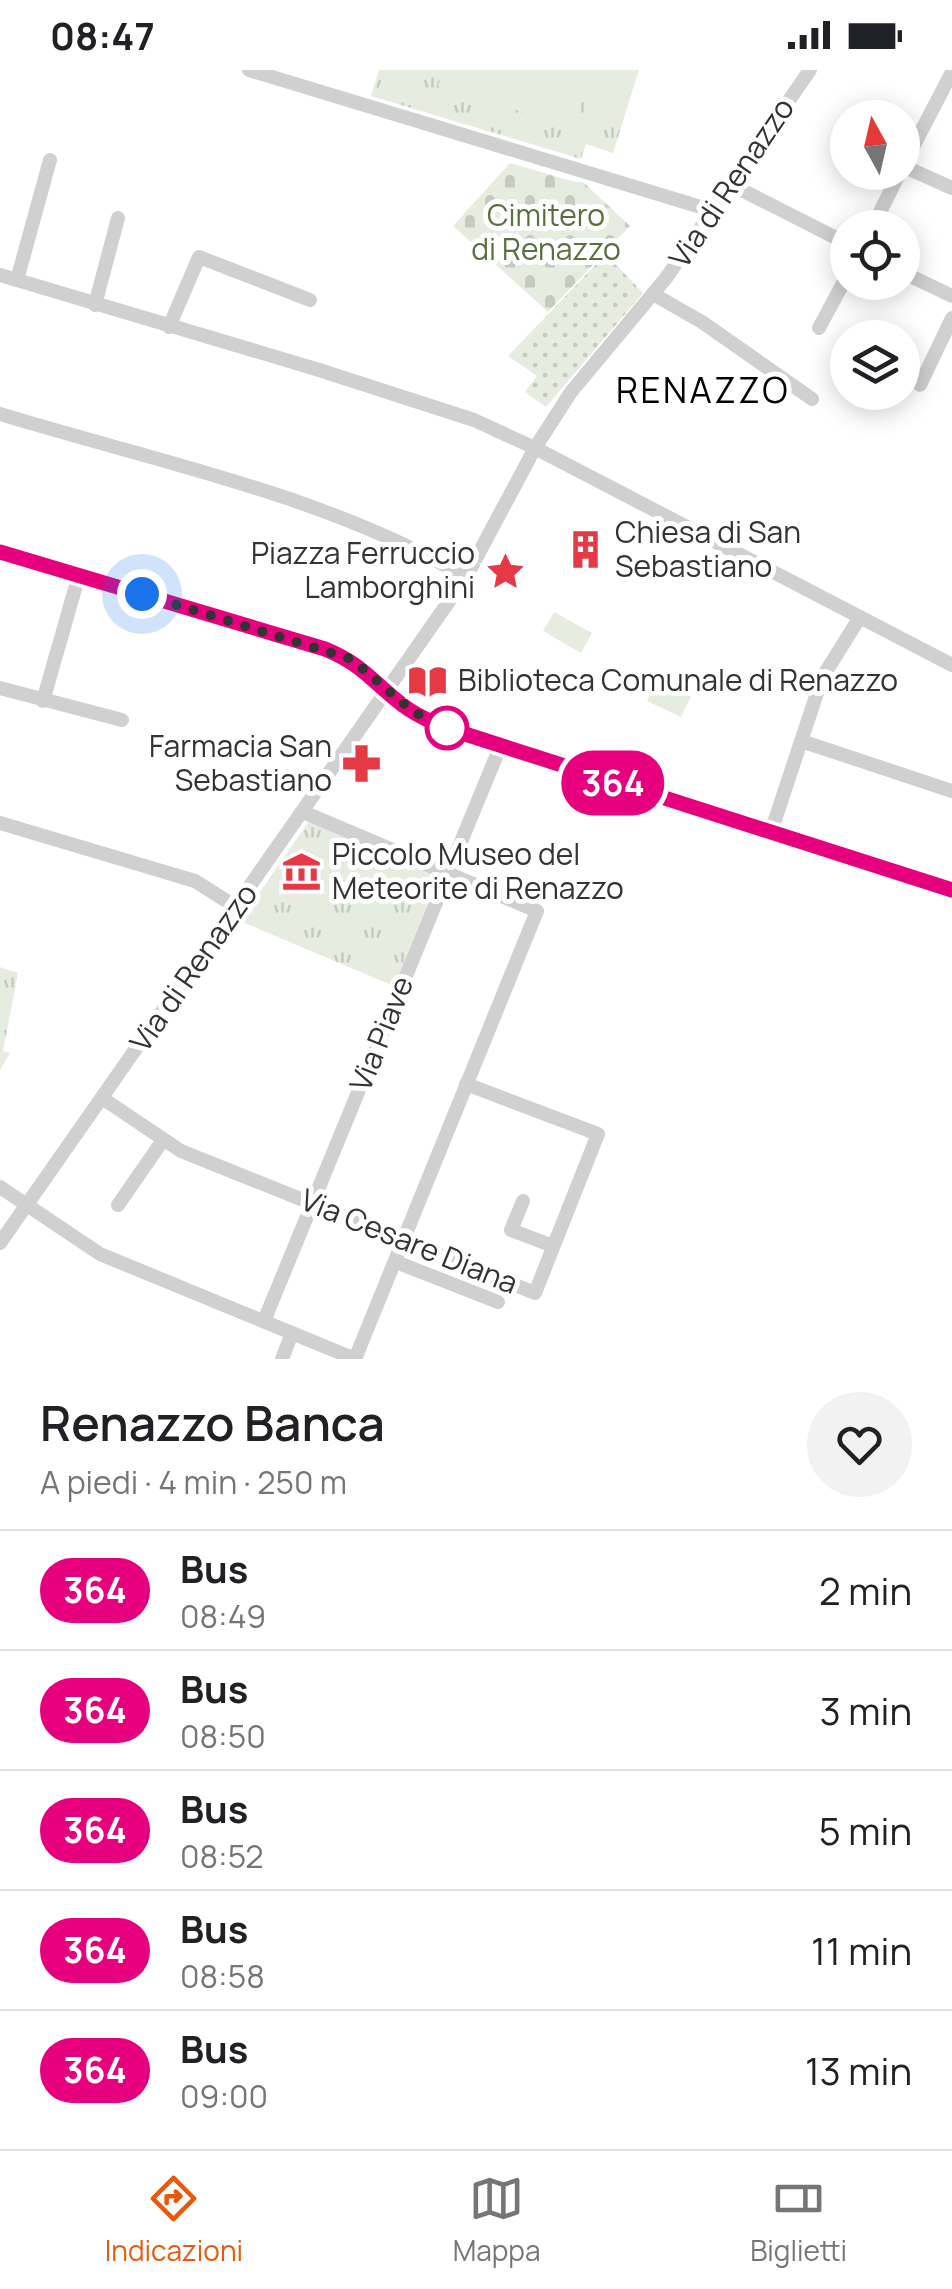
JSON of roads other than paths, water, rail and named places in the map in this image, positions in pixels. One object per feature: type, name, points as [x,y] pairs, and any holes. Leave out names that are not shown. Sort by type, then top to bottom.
[{"type":"street","points":[[249,70],[714,211]]},
{"type":"street","name":"Via di Renazzo","points":[[0,1243],[466,577],[535,448],[570,392],[653,294],[810,70]]},
{"type":"street","points":[[920,134],[952,72]]},
{"type":"street","points":[[16,280],[50,160]]},
{"type":"street","points":[[920,176],[952,188]]},
{"type":"street","points":[[732,185],[830,235]]},
{"type":"street","points":[[94,304],[118,218]]},
{"type":"street","points":[[170,327],[199,257],[310,300]]},
{"type":"street","points":[[0,275],[474,420],[952,665]]},
{"type":"street","points":[[920,281],[952,296]]},
{"type":"street","name":"Via di Renazzo","points":[[653,294],[702,322],[812,400]]},
{"type":"street","points":[[819,328],[834,300]]},
{"type":"street","points":[[920,386],[952,318]]},
{"type":"street","points":[[0,414],[303,502],[415,547],[466,577]]},
{"type":"street","points":[[0,552],[325,649],[360,666],[409,710],[500,747],[952,890]]},
{"type":"street","points":[[43,701],[79,576]]},
{"type":"street","points":[[771,832],[822,678],[860,617]]},
{"type":"street","points":[[0,688],[122,720]]},
{"type":"street","points":[[801,742],[952,791]]},
{"type":"street","name":"Via Piave","points":[[264,1321],[500,747]]},
{"type":"street","points":[[0,1187],[100,1254],[355,1359],[537,911],[303,812]]},
{"type":"street","points":[[0,823],[195,881],[236,908]]},
{"type":"street","name":"Via Cesare Diana","points":[[102,1098],[181,1151],[535,1293],[598,1134],[466,1084]]},
{"type":"street","points":[[118,1205],[163,1140]]},
{"type":"street","points":[[523,1201],[512,1230],[553,1246]]},
{"type":"street","points":[[396,1262],[498,1302]]},
{"type":"street","points":[[282,1359],[292,1333]]},
{"type":"place","name":"Chiesa di San Sebastiano","points":[[585,550]]},
{"type":"place","name":"Piazza Ferruccio Lamborghini","points":[[505,571]]},
{"type":"place","name":"Biblioteca Comunale di Renazzo","points":[[428,681]]},
{"type":"place","name":"Farmacia San Sebastiano","points":[[362,764]]},
{"type":"place","name":"Piccolo Museo del Meteorite di Renazzo","points":[[302,872]]},
{"type":"district","name":"RENAZZO","points":[[703,391]]},
{"type":"park label","name":"Cimitero di Renazzo","points":[[546,233]]}]
